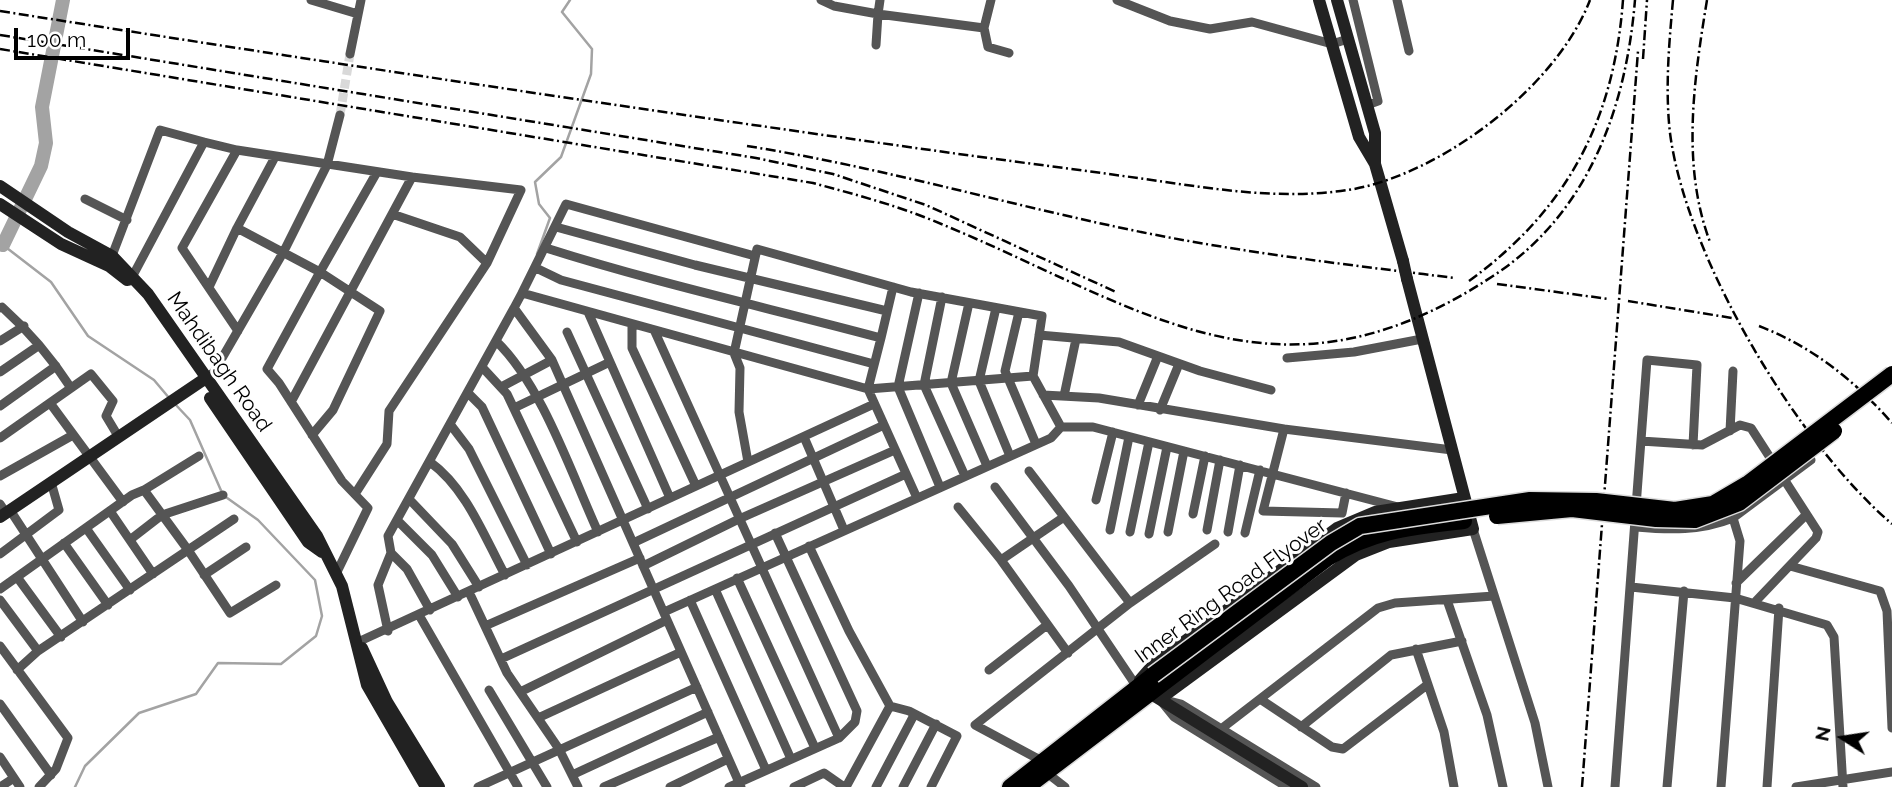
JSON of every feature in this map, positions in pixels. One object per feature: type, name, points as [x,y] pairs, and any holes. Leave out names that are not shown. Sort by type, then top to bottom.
[{"type":"highway","name":"Inner Ring Road Flyover","points":[[1152,688],[1331,543],[1360,526],[1530,500],[1571,499],[1675,510],[1713,504],[1747,484],[1892,374]]},
{"type":"highway","name":"Inner Ring Road Flyover","points":[[1152,688],[1328,558],[1369,536],[1530,511],[1572,509],[1656,519],[1695,520],[1739,503],[1892,387]]},
{"type":"highway","points":[[1010,787],[1044,767],[1152,688]]},
{"type":"highway","points":[[1027,787],[1044,767]]},
{"type":"street","points":[[311,0],[358,14]]},
{"type":"street","points":[[350,54],[361,0]]},
{"type":"street","points":[[821,0],[835,6],[845,3],[878,14],[984,27]]},
{"type":"street","points":[[876,45],[880,0]]},
{"type":"street","points":[[991,0],[984,27],[988,47],[1009,53]]},
{"type":"street","points":[[1117,0],[1170,21],[1210,29],[1252,22],[1332,44],[1348,39]]},
{"type":"street","points":[[1320,0],[1359,137],[1375,164],[1473,530],[1535,723],[1548,787]]},
{"type":"street","points":[[1338,0],[1375,133],[1375,164]]},
{"type":"street","points":[[1353,0],[1378,101],[1367,105]]},
{"type":"street","points":[[1397,0],[1409,51]]},
{"type":"street","points":[[83,622],[27,536],[4,511],[215,372],[284,251],[327,165],[340,115]]},
{"type":"street","points":[[111,261],[160,130],[275,157],[521,190],[487,263],[389,411],[387,444],[355,494]]},
{"type":"street","points":[[132,280],[204,142]]},
{"type":"street","points":[[237,150],[182,248],[238,331]]},
{"type":"street","points":[[209,287],[275,157]]},
{"type":"street","points":[[337,574],[368,508],[342,481],[267,369],[377,172]]},
{"type":"street","points":[[291,402],[412,177]]},
{"type":"street","name":"Mahdibagh Road","points":[[0,186],[111,261],[132,280],[199,383],[317,536],[323,552],[337,574],[358,642],[387,702],[439,787]]},
{"type":"street","points":[[85,199],[127,220]]},
{"type":"street","name":"Mahdibagh Road","points":[[0,204],[48,236],[111,261]]},
{"type":"street","points":[[388,631],[378,585],[391,554],[388,537],[536,268],[566,204],[755,256]]},
{"type":"street","points":[[393,214],[460,237],[487,263]]},
{"type":"street","points":[[556,227],[887,311]]},
{"type":"street","points":[[237,228],[284,251],[380,311],[333,410],[312,435]]},
{"type":"street","points":[[546,248],[643,279],[745,301],[881,338]]},
{"type":"street","points":[[748,462],[739,412],[740,368],[734,353],[757,249],[893,287],[1042,316],[1032,376],[1061,427]]},
{"type":"street","points":[[536,268],[561,280],[874,364]]},
{"type":"street","points":[[893,287],[868,388],[917,498]]},
{"type":"street","points":[[522,293],[655,332],[868,388],[1008,380],[1032,376]]},
{"type":"street","points":[[919,293],[898,387],[940,487]]},
{"type":"street","points":[[942,298],[924,385],[965,476]]},
{"type":"street","points":[[970,303],[951,383],[987,466]]},
{"type":"street","points":[[0,309],[2,307],[24,326],[38,346],[50,354],[71,388]]},
{"type":"street","points":[[514,308],[552,360],[740,785]]},
{"type":"street","points":[[996,308],[979,381],[1010,456]]},
{"type":"street","points":[[588,312],[670,498]]},
{"type":"street","points":[[1019,312],[1005,368],[1037,444]]},
{"type":"street","points":[[632,325],[632,348],[696,486]]},
{"type":"street","points":[[0,341],[24,326]]},
{"type":"street","points":[[567,332],[648,509]]},
{"type":"street","points":[[655,332],[839,738]]},
{"type":"street","points":[[1039,335],[1119,342],[1179,364],[1270,390]]},
{"type":"street","points":[[1064,396],[1076,339]]},
{"type":"street","points":[[1287,358],[1354,352],[1422,339]]},
{"type":"street","points":[[496,341],[524,374],[598,532]]},
{"type":"street","points":[[0,372],[38,346]]},
{"type":"street","points":[[1138,405],[1158,356]]},
{"type":"street","points":[[503,386],[552,360]]},
{"type":"street","points":[[1615,787],[1647,360],[1694,363],[1698,370],[1693,445]]},
{"type":"street","points":[[514,408],[610,362]]},
{"type":"street","points":[[1160,410],[1179,364]]},
{"type":"street","points":[[0,406],[56,366]]},
{"type":"street","points":[[482,367],[503,386],[577,542]]},
{"type":"street","points":[[1730,431],[1733,371]]},
{"type":"street","points":[[0,438],[91,374],[113,401],[106,416],[118,436]]},
{"type":"street","points":[[467,393],[482,407],[551,554]]},
{"type":"street","points":[[1043,395],[1099,398],[1284,429],[1452,450]]},
{"type":"street","points":[[50,403],[123,502]]},
{"type":"street","points":[[358,642],[388,631],[874,404]]},
{"type":"street","points":[[450,424],[469,449],[527,565]]},
{"type":"street","points":[[633,542],[884,425]]},
{"type":"street","points":[[1641,441],[1693,445],[1708,443],[1740,425],[1751,428],[1816,526],[1816,538],[1755,602]]},
{"type":"street","points":[[520,692],[665,616],[690,600],[1051,438],[1061,427],[1093,427],[1400,507]]},
{"type":"street","points":[[1284,429],[1263,511],[1342,513],[1346,493]]},
{"type":"street","points":[[1096,500],[1113,432]]},
{"type":"street","points":[[0,477],[73,435]]},
{"type":"street","points":[[804,437],[844,530]]},
{"type":"street","points":[[1110,530],[1129,437]]},
{"type":"street","points":[[1130,532],[1150,442]]},
{"type":"street","points":[[1149,534],[1167,447]]},
{"type":"street","points":[[485,626],[641,562],[895,450]]},
{"type":"street","points":[[1168,532],[1184,451]]},
{"type":"street","points":[[0,589],[123,502],[199,456]]},
{"type":"street","points":[[1193,514],[1205,456]]},
{"type":"street","points":[[1207,530],[1220,460]]},
{"type":"street","points":[[1636,527],[1701,529],[1733,518],[1811,460]]},
{"type":"street","points":[[429,462],[443,472],[456,488],[505,575]]},
{"type":"street","points":[[1228,532],[1241,465]]},
{"type":"street","points":[[1245,533],[1260,470]]},
{"type":"street","points":[[1029,471],[1130,603]]},
{"type":"street","points":[[501,659],[906,474]]},
{"type":"street","points":[[0,554],[59,510],[51,482]]},
{"type":"street","points":[[995,487],[1100,629],[1152,688],[1295,786]]},
{"type":"street","points":[[144,489],[230,613],[276,585]]},
{"type":"street","points":[[131,539],[162,515],[223,495]]},
{"type":"street","points":[[1152,688],[1154,664],[1318,540],[1356,518],[1400,507],[1464,498]]},
{"type":"street","points":[[409,499],[452,544],[479,587]]},
{"type":"street","points":[[958,507],[1068,653]]},
{"type":"street","points":[[110,511],[153,574]]},
{"type":"street","points":[[1736,583],[1807,515]]},
{"type":"street","points":[[1001,561],[1065,517]]},
{"type":"street","points":[[1721,787],[1740,541],[1733,518]]},
{"type":"street","points":[[18,670],[38,651],[234,519]]},
{"type":"street","points":[[397,520],[432,555],[458,597]]},
{"type":"street","points":[[86,528],[130,590]]},
{"type":"street","points":[[1152,688],[1356,555],[1389,542],[1473,530]]},
{"type":"street","points":[[729,787],[740,785],[766,770],[839,738],[855,722],[857,711],[775,533]]},
{"type":"street","points":[[64,543],[108,605]]},
{"type":"street","points":[[1065,787],[1044,767],[975,725],[1130,603],[1215,544]]},
{"type":"street","points":[[810,546],[849,631],[890,706],[936,724],[957,736],[931,787]]},
{"type":"street","points":[[204,575],[246,547]]},
{"type":"street","points":[[391,554],[407,569],[430,610]]},
{"type":"street","points":[[1790,566],[1880,591],[1887,611],[1892,728]]},
{"type":"street","points":[[17,577],[61,637]]},
{"type":"street","points":[[737,578],[816,748]]},
{"type":"street","points":[[1631,587],[1684,591],[1755,602],[1821,621],[1832,630],[1843,783]]},
{"type":"street","points":[[715,589],[791,759]]},
{"type":"street","points":[[1667,787],[1684,591]]},
{"type":"street","points":[[469,592],[501,659],[559,749],[578,787]]},
{"type":"street","points":[[1221,729],[1378,608],[1395,603],[1494,596]]},
{"type":"street","points":[[0,600],[38,651]]},
{"type":"street","points":[[690,600],[766,770]]},
{"type":"street","points":[[1447,600],[1487,715],[1503,787]]},
{"type":"street","points":[[1767,787],[1779,608]]},
{"type":"street","points":[[419,615],[518,787]]},
{"type":"street","points":[[989,670],[1047,625]]},
{"type":"street","points":[[1301,727],[1396,652],[1462,641]]},
{"type":"street","name":"Mahdibagh Road","points":[[358,642],[361,670],[376,703],[426,787]]},
{"type":"street","points":[[0,646],[68,738],[56,769],[39,787]]},
{"type":"street","points":[[1416,649],[1444,733],[1454,787]]},
{"type":"street","points":[[538,718],[681,652]]},
{"type":"street","points":[[1260,698],[1332,747],[1343,748],[1427,685]]},
{"type":"street","points":[[478,787],[510,770],[697,688]]},
{"type":"street","points":[[1152,688],[1316,787]]},
{"type":"street","points":[[489,690],[547,787]]},
{"type":"street","points":[[0,704],[51,775]]},
{"type":"street","points":[[793,787],[824,774],[845,787],[890,706]]},
{"type":"street","points":[[572,775],[708,712]]},
{"type":"street","points":[[877,787],[914,715]]},
{"type":"street","points":[[903,787],[936,724]]},
{"type":"street","points":[[604,787],[719,737]]},
{"type":"street","points":[[0,757],[20,787]]},
{"type":"street","points":[[670,787],[729,759]]},
{"type":"street","points":[[1796,787],[1843,783],[1892,772]]},
{"type":"street","points":[[0,787],[14,778]]},
{"type":"waterway","points":[[0,244],[3,245],[41,166],[46,143],[42,107],[63,0]]},
{"type":"waterway","points":[[537,254],[550,218],[539,204],[535,182],[561,157],[591,74],[592,49],[562,12],[570,0]]},
{"type":"waterway","points":[[3,245],[51,282],[88,336],[154,380],[170,399]]},
{"type":"waterway","points":[[75,787],[85,766],[139,713],[196,694],[218,663],[281,664],[316,636],[322,616],[315,580],[258,520],[223,495],[190,420],[175,404]]},
{"type":"tunnel","points":[[340,115],[350,54]]},
{"type":"railway","points":[[0,11],[833,136],[1223,190],[1302,194],[1354,189],[1389,180],[1460,144],[1525,93],[1552,63],[1574,32],[1590,0]]},
{"type":"railway","points":[[1469,281],[1534,224],[1580,159],[1609,84],[1618,44],[1623,0]]},
{"type":"railway","points":[[0,49],[813,183],[924,217],[1138,311],[1204,333],[1270,344],[1340,340],[1413,319],[1493,276],[1526,251],[1554,222],[1577,190],[1596,156],[1611,119],[1622,80],[1635,0]]},
{"type":"railway","points":[[1643,59],[1647,0]]},
{"type":"railway","points":[[1673,0],[1668,83],[1670,133],[1680,182],[1698,235],[1722,290],[1751,345],[1784,397],[1819,446],[1856,489],[1892,524]]},
{"type":"railway","points":[[1707,0],[1695,91],[1693,152],[1695,183],[1710,242]]},
{"type":"railway","points":[[0,35],[756,158],[833,174],[926,205],[1116,292]]},
{"type":"railway","points":[[1582,787],[1638,51]]},
{"type":"railway","points":[[747,146],[846,164],[1180,239],[1298,258],[1455,278]]},
{"type":"railway","points":[[1497,284],[1609,299]]},
{"type":"railway","points":[[1628,301],[1732,318]]},
{"type":"railway","points":[[1759,326],[1779,334],[1831,366],[1863,393],[1892,423]]}]
